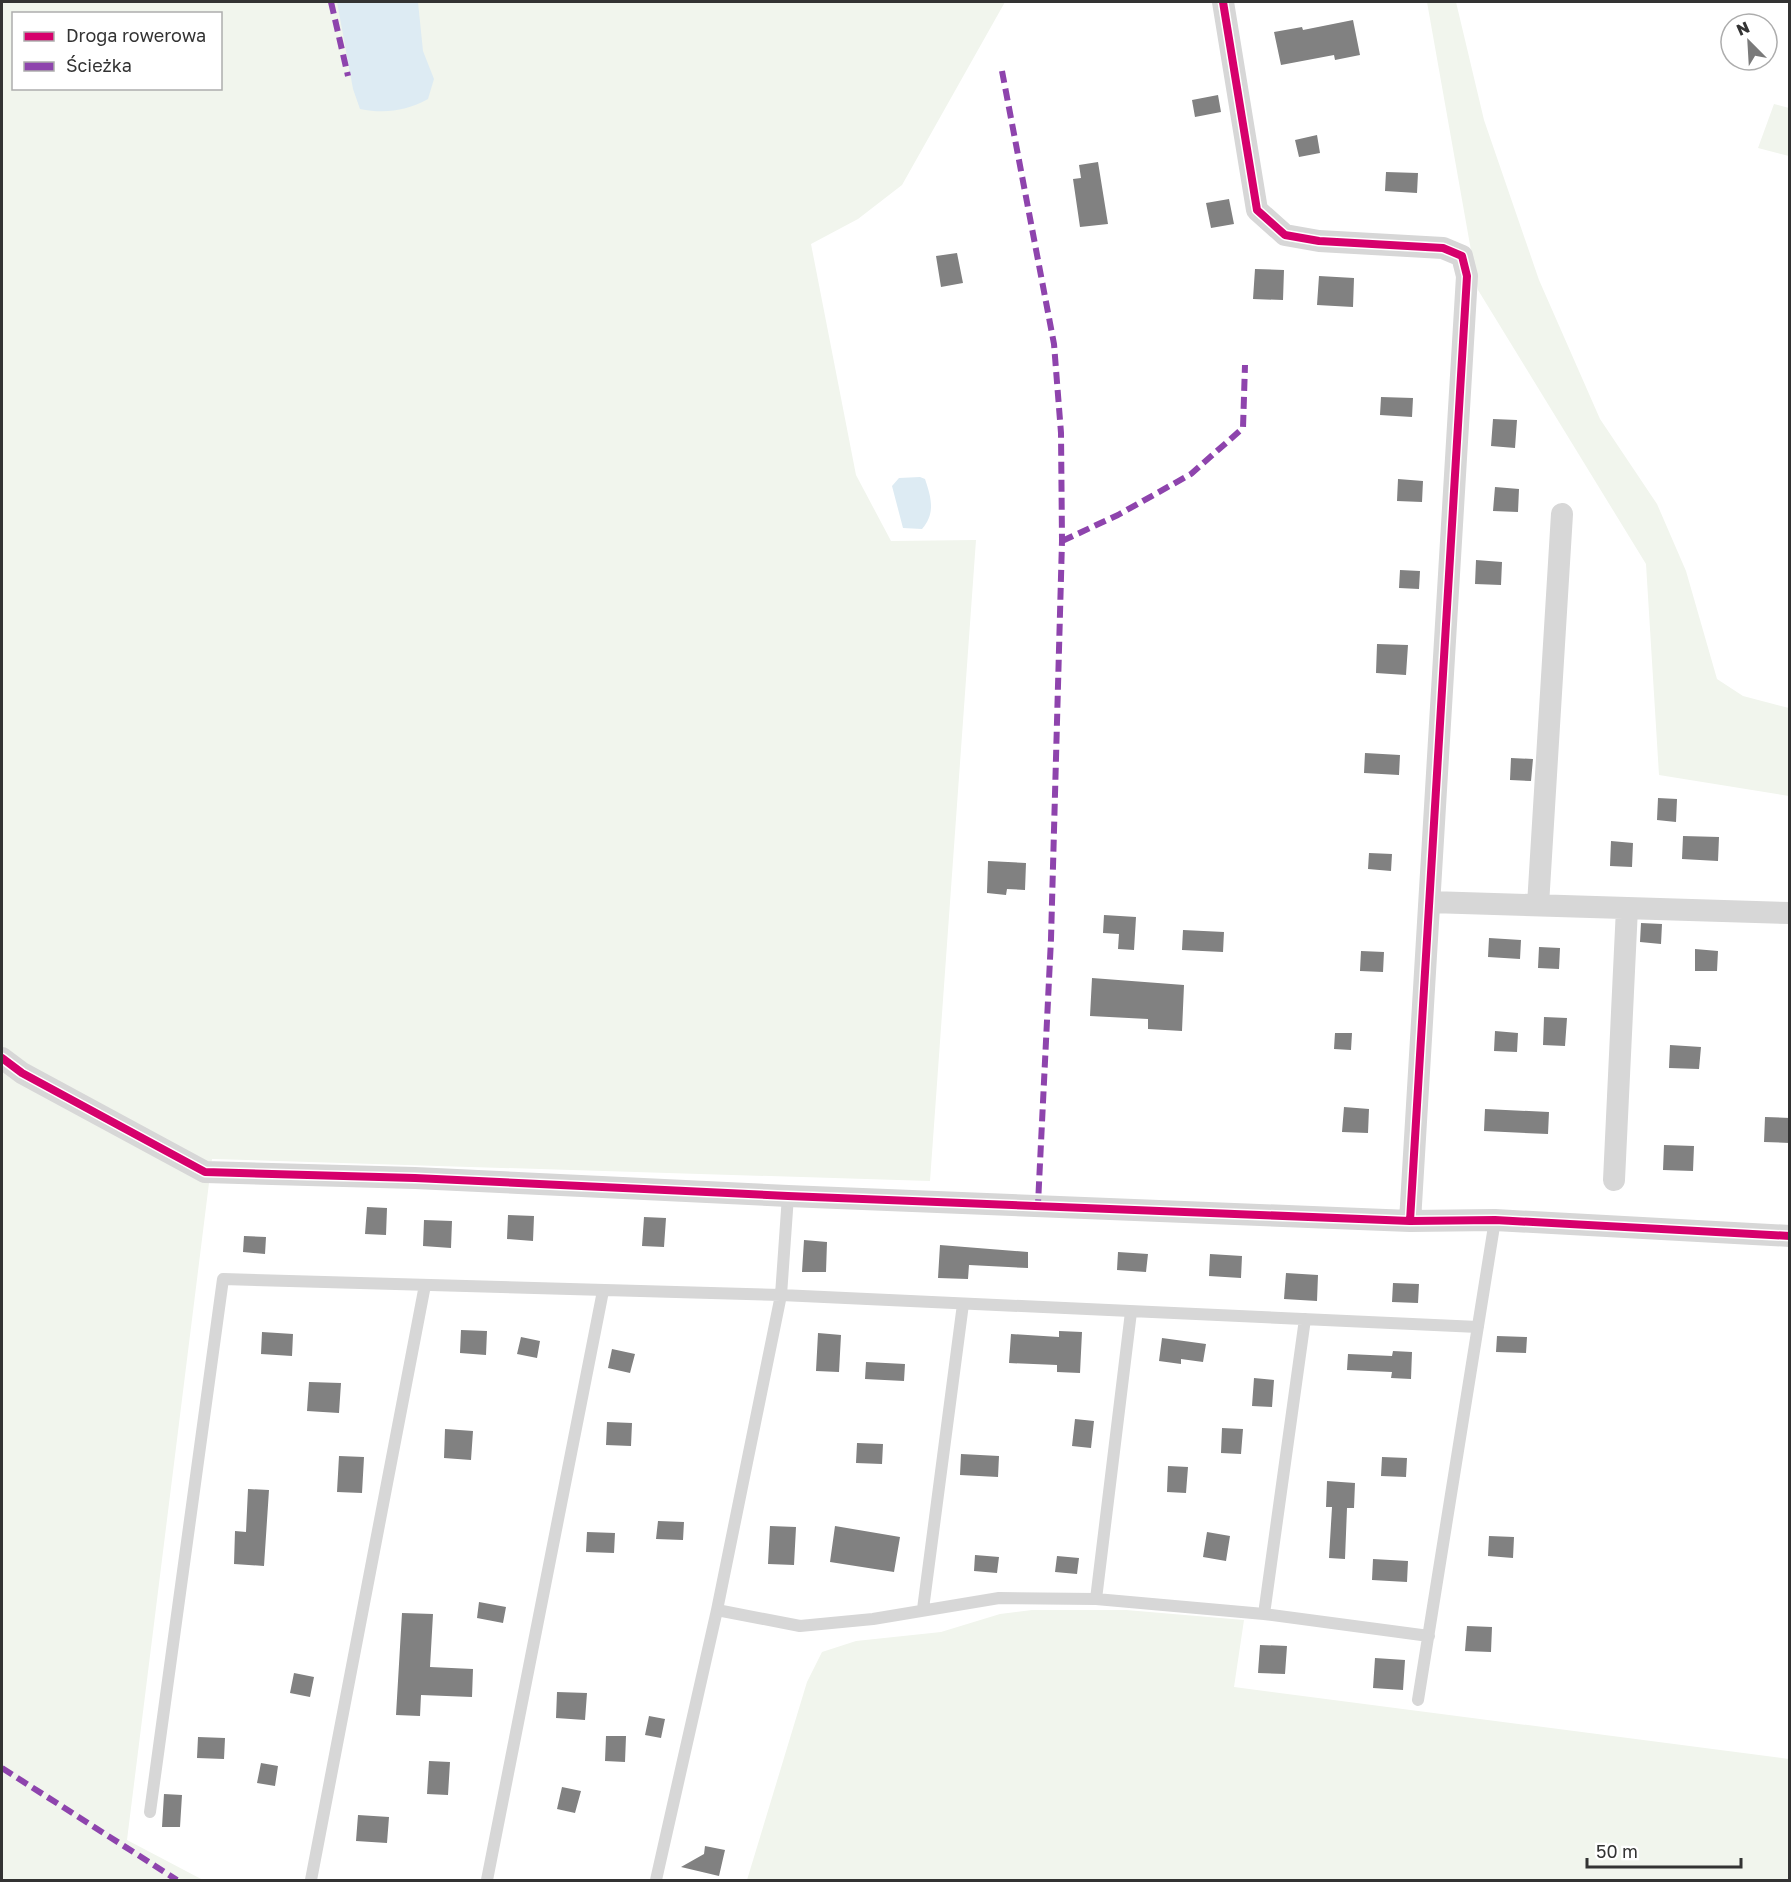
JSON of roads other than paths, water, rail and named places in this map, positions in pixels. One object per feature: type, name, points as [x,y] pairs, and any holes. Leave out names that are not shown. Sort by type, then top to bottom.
[{"type":"street","points":[[1223,2],[1257,210],[1285,235],[1319,241],[1443,248],[1462,256],[1467,276],[1410,1221]]},
{"type":"street","points":[[1538,905],[1562,514]]},
{"type":"street","points":[[1430,902],[1790,913]]},
{"type":"street","points":[[1614,1180],[1627,908]]},
{"type":"street","points":[[2,1058],[22,1073],[205,1172],[415,1178],[788,1196],[1410,1221],[1495,1220],[1790,1236]]},
{"type":"lane","points":[[656,1881],[717,1610],[781,1295],[788,1196]]},
{"type":"lane","points":[[1418,1700],[1495,1220]]},
{"type":"lane","points":[[150,1812],[223,1279],[781,1295],[1478,1327]]},
{"type":"lane","points":[[311,1881],[425,1286]]},
{"type":"lane","points":[[487,1881],[603,1291]]},
{"type":"lane","points":[[923,1609],[963,1304]]},
{"type":"lane","points":[[1096,1599],[1131,1312]]},
{"type":"lane","points":[[1264,1614],[1305,1319]]},
{"type":"lane","points":[[717,1610],[800,1626],[873,1619],[999,1598],[1096,1599],[1264,1614],[1429,1636]]}]
